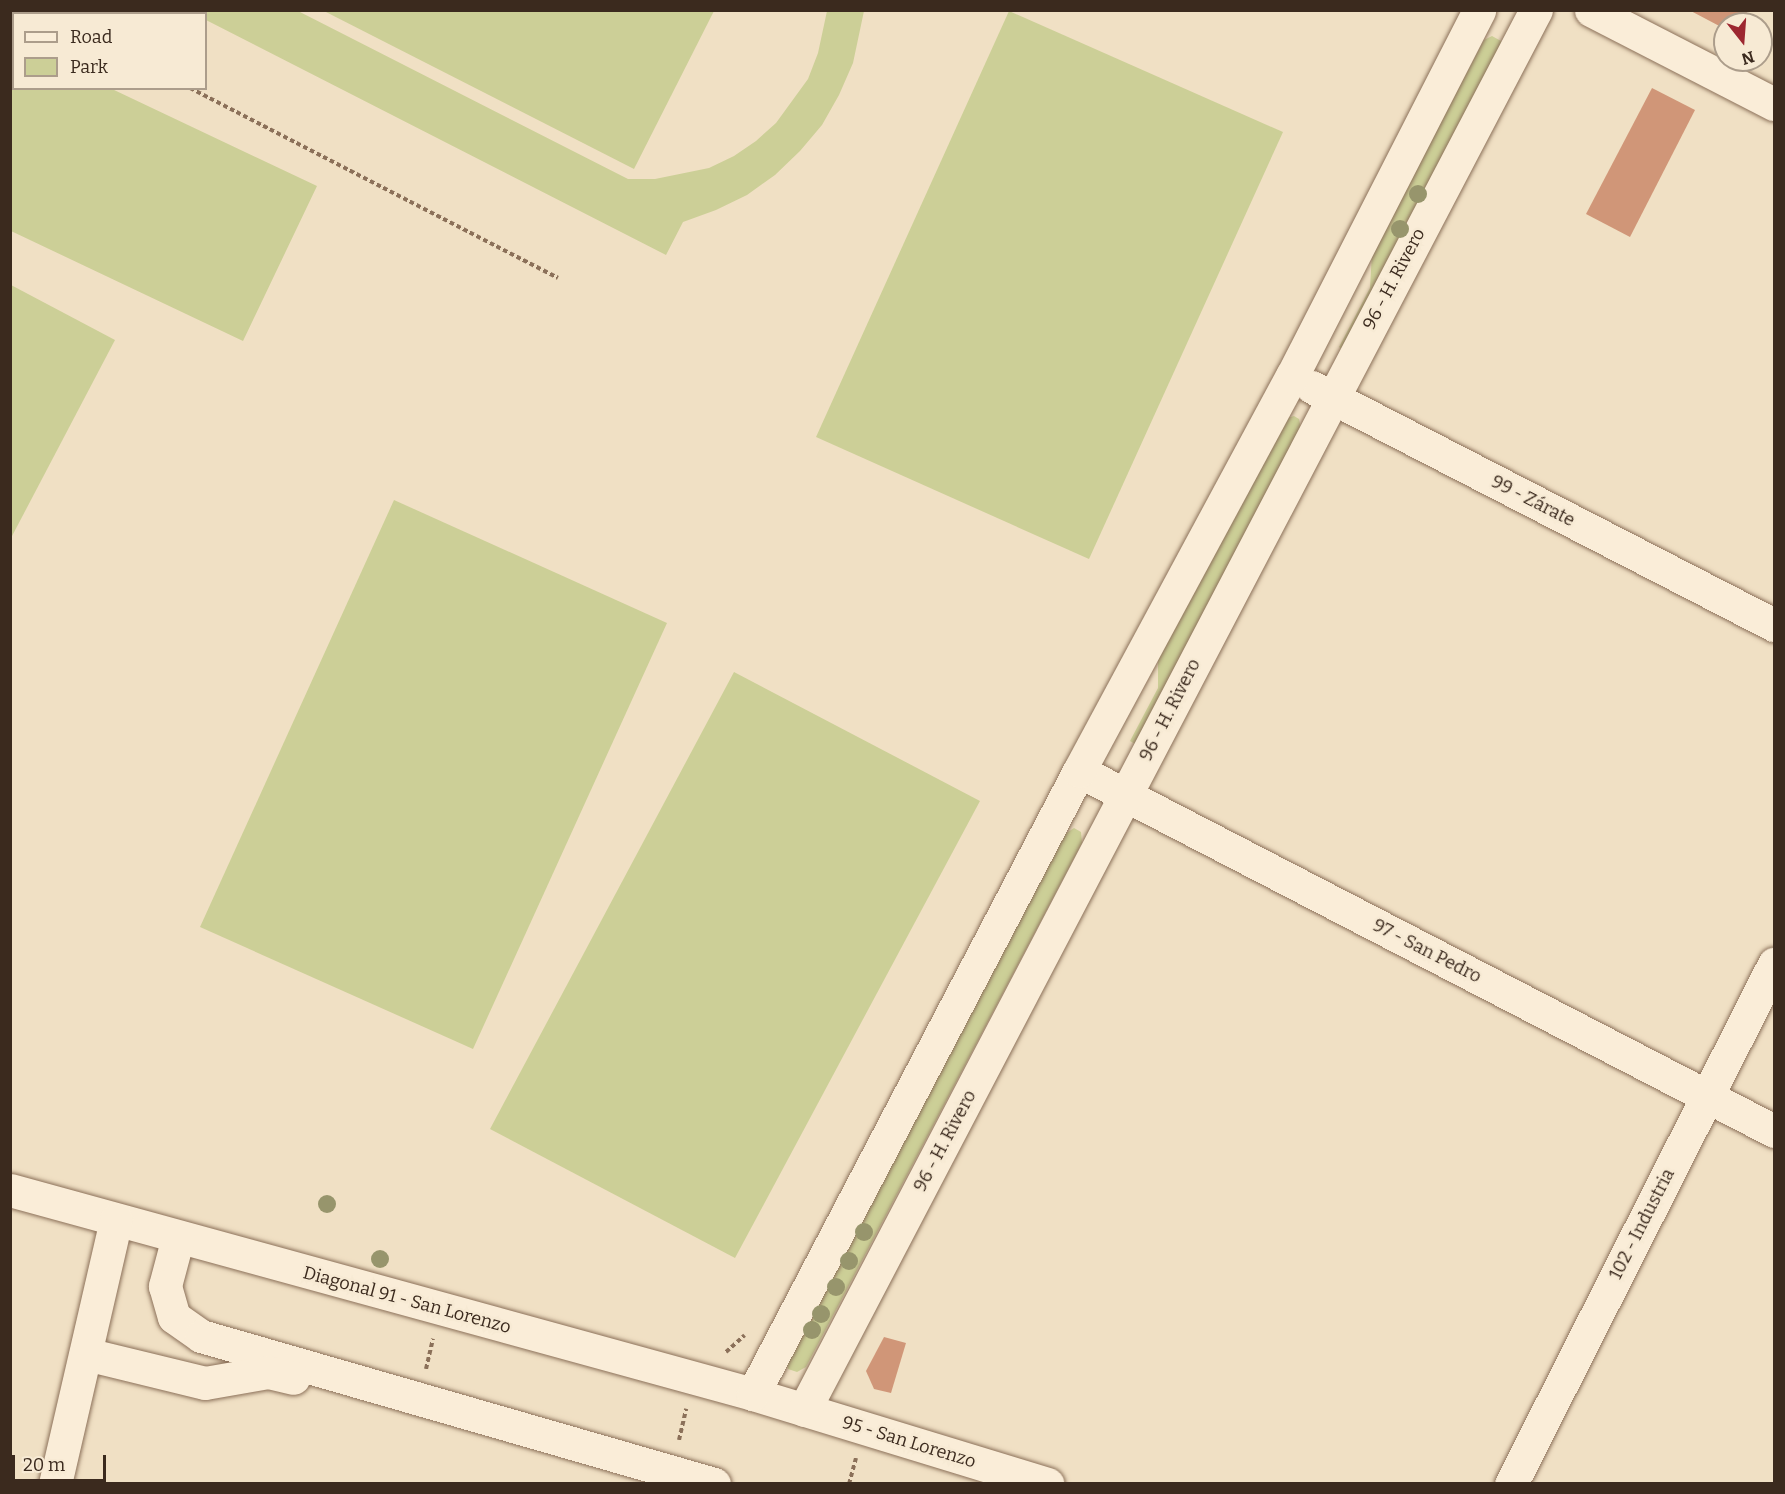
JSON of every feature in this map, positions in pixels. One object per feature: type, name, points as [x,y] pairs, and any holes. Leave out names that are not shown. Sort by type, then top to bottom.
[{"type":"street","points":[[753,1394],[1079,771],[1292,376],[1479,10]]},
{"type":"street","name":"96 - H. Rivero","points":[[804,1410],[1536,10]]},
{"type":"street","points":[[1591,10],[1774,104]]},
{"type":"street","name":"99 - Zárate","points":[[1292,376],[1774,625]]},
{"type":"street","name":"97 - San Pedro","points":[[1079,771],[1774,1131]]},
{"type":"street","name":"102 - Industria","points":[[1511,1484],[1774,964]]},
{"type":"street","name":"Diagonal 91 - San Lorenzo","points":[[10,1190],[753,1394],[804,1410]]},
{"type":"street","points":[[55,1484],[116,1220]]},
{"type":"street","points":[[178,1237],[165,1286],[174,1317],[201,1336],[714,1484]]},
{"type":"street","points":[[86,1354],[205,1383],[268,1372],[294,1378],[314,1369]]},
{"type":"street","name":"95 - San Lorenzo","points":[[804,1410],[1048,1484]]},
{"type":"path","points":[[194,90],[558,278]]},
{"type":"path","points":[[418,1399],[440,1309]]},
{"type":"path","points":[[673,1472],[687,1407]]},
{"type":"green space","points":[[186,11],[298,11],[628,179],[655,179],[709,168],[734,156],[756,141],[776,123],[808,79],[818,53],[827,11],[864,11],[853,63],[822,125],[775,175],[747,195],[683,222],[666,255],[207,21],[207,12]]},
{"type":"green space","points":[[324,11],[714,11],[634,169]]},
{"type":"green space","points":[[1009,11],[1283,132],[1089,559],[816,437]]},
{"type":"green space","points":[[1492,36],[1501,41],[1502,49],[1343,350],[1339,347],[1370,288],[1372,253],[1484,40]]},
{"type":"green space","points":[[11,40],[12,90],[114,90],[317,186],[243,341],[11,231]]},
{"type":"green space","points":[[11,285],[115,340],[11,538]]},
{"type":"green space","points":[[1294,416],[1299,419],[1301,429],[1135,744],[1130,741],[1158,688],[1158,658],[1284,419]]},
{"type":"green space","points":[[394,500],[667,623],[473,1049],[200,927]]},
{"type":"green space","points":[[734,672],[980,801],[735,1258],[490,1129]]},
{"type":"green space","points":[[1074,828],[1081,832],[1082,843],[806,1367],[797,1372],[788,1369],[786,1361],[1065,834]]},
{"type":"building","points":[[1689,10],[1748,10],[1747,12],[1713,12],[1713,23]]},
{"type":"building","points":[[1652,88],[1695,110],[1630,237],[1586,214]]},
{"type":"building","points":[[884,1337],[906,1343],[891,1393],[874,1389],[866,1371]]}]
